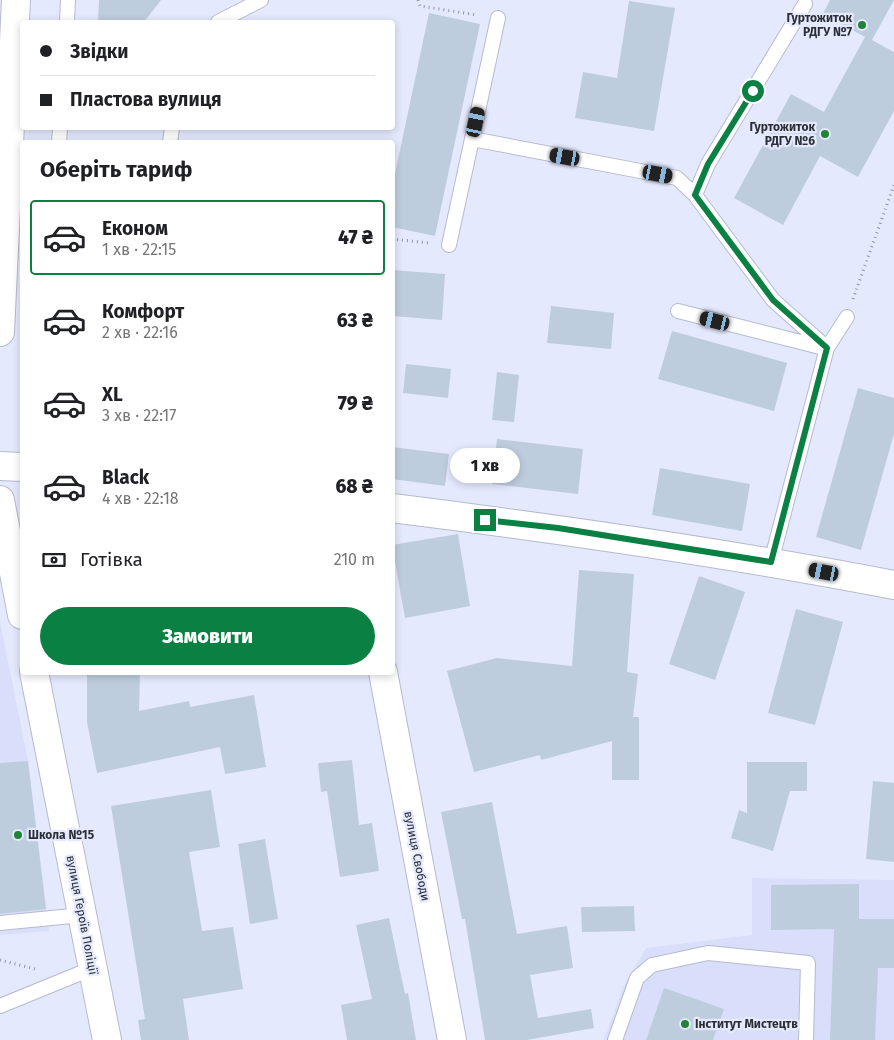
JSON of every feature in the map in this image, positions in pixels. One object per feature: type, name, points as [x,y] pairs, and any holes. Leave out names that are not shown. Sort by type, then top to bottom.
[{"type":"street","points":[[0,332],[15,186],[11,157],[16,0]]},
{"type":"street","points":[[0,466],[20,467]]},
{"type":"street","points":[[0,500],[20,605]]},
{"type":"street","points":[[395,508],[558,528],[771,562],[894,585]]},
{"type":"street","name":"вулиця Героїв Поліції","points":[[35,675],[107,1040]]},
{"type":"street","name":"вулиця Свободи","points":[[384,675],[452,1040]]},
{"type":"lane","points":[[66,20],[68,0]]},
{"type":"lane","points":[[222,20],[261,0]]},
{"type":"lane","points":[[695,195],[708,164],[805,4]]},
{"type":"lane","points":[[449,245],[498,18]]},
{"type":"lane","points":[[472,139],[677,178],[695,195],[773,300],[827,348]]},
{"type":"lane","points":[[678,312],[827,348]]},
{"type":"lane","points":[[771,562],[827,348],[847,317]]},
{"type":"lane","points":[[0,923],[82,915]]},
{"type":"lane","points":[[615,1040],[637,978],[652,965],[708,953],[808,963],[806,1040]]},
{"type":"lane","points":[[0,1006],[93,968]]},
{"type":"path","points":[[418,0],[420,6],[498,18]]},
{"type":"path","points":[[847,317],[894,184]]},
{"type":"path","points":[[395,238],[449,245]]},
{"type":"shaded area","name":"Школа №15","points":[[0,622],[28,761],[49,931],[0,935]]},
{"type":"shaded area","points":[[752,878],[894,880],[894,1040],[604,1040],[623,987],[646,948],[752,935]]},
{"type":"building","points":[[99,0],[161,0],[146,20],[98,20]]},
{"type":"building","name":"Гуртожиток РДГУ №6","points":[[830,0],[894,0],[872,40],[894,52],[894,111],[858,177],[820,156],[783,225],[734,198],[791,94],[824,112],[865,37],[823,14]]},
{"type":"building","points":[[629,1],[675,8],[654,131],[575,118],[583,72],[617,78]]},
{"type":"building","points":[[429,13],[480,24],[435,236],[395,228],[395,174]]},
{"type":"building","points":[[395,270],[445,274],[442,320],[395,316]]},
{"type":"building","points":[[551,306],[614,313],[611,349],[547,343]]},
{"type":"building","points":[[672,331],[787,363],[774,411],[658,379]]},
{"type":"building","points":[[406,364],[451,369],[448,398],[403,393]]},
{"type":"building","points":[[497,372],[519,375],[514,422],[492,420]]},
{"type":"building","points":[[858,388],[894,398],[894,434],[861,550],[816,537]]},
{"type":"building","points":[[497,439],[583,449],[578,494],[492,484]]},
{"type":"building","points":[[395,447],[449,454],[445,486],[395,479]]},
{"type":"building","points":[[660,468],[750,484],[742,531],[652,515]]},
{"type":"building","points":[[458,534],[470,606],[405,618],[395,562],[395,544]]},
{"type":"building","points":[[579,570],[634,574],[627,672],[638,674],[633,717],[639,717],[639,780],[612,780],[612,741],[541,760],[540,755],[474,772],[447,671],[497,658],[572,666]]},
{"type":"building","points":[[699,576],[745,592],[715,680],[669,664]]},
{"type":"building","points":[[796,609],[843,622],[815,725],[768,713]]},
{"type":"building","points":[[87,675],[140,675],[139,711],[189,701],[190,707],[254,695],[266,767],[225,774],[220,747],[97,773],[87,722]]},
{"type":"building","points":[[352,760],[359,825],[372,823],[379,871],[340,877],[327,791],[321,792],[318,763]]},
{"type":"building","name":"Школа №15","points":[[28,761],[46,909],[0,914],[0,763]]},
{"type":"building","points":[[747,762],[807,762],[807,791],[790,791],[773,851],[731,838],[739,810],[747,813]]},
{"type":"building","points":[[873,781],[894,783],[894,862],[866,859]]},
{"type":"building","points":[[211,790],[220,847],[189,852],[202,931],[233,927],[243,989],[183,999],[189,1040],[141,1040],[138,1020],[145,1019],[111,806]]},
{"type":"building","points":[[492,802],[517,934],[567,926],[573,968],[530,975],[538,1018],[591,1009],[594,1028],[527,1040],[485,1040],[465,919],[462,919],[441,812]]},
{"type":"building","points":[[265,839],[278,919],[250,924],[238,844]]},
{"type":"building","points":[[859,884],[859,919],[894,919],[894,968],[878,968],[875,1040],[830,1040],[834,929],[771,930],[771,885]]},
{"type":"building","points":[[634,906],[635,931],[582,932],[581,907]]},
{"type":"building","points":[[389,918],[405,994],[408,993],[416,1040],[347,1040],[341,1005],[372,999],[356,925]]},
{"type":"building","name":"Інститут Мистецтв","points":[[664,988],[724,1009],[713,1040],[646,1040]]},
{"type":"place","name":"Гуртожиток РДГУ №7","points":[[862,25]]},
{"type":"place","name":"Гуртожиток РДГУ №6","points":[[825,134]]},
{"type":"place","name":"Школа №15","points":[[18,835]]},
{"type":"place","name":"Інститут Мистецтв","points":[[685,1024]]},
{"type":"route","points":[[485,520],[558,528],[771,562],[827,348],[773,300],[695,195],[708,164],[753,91]]}]
